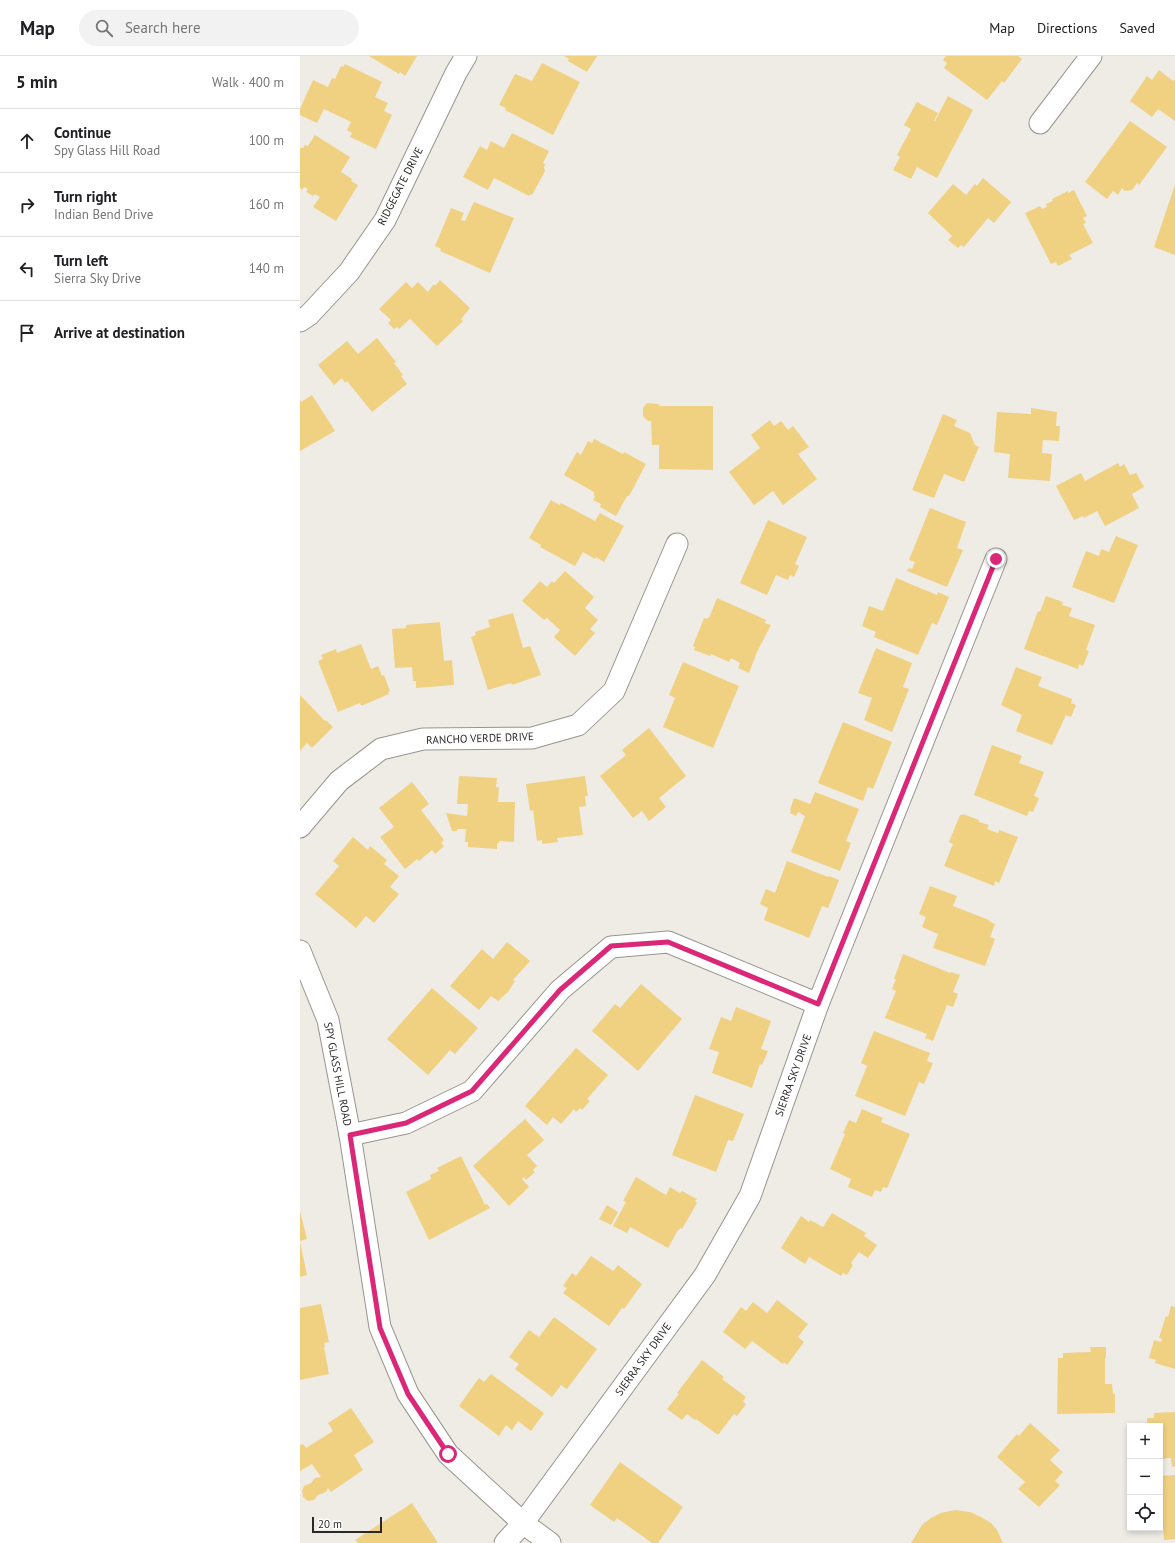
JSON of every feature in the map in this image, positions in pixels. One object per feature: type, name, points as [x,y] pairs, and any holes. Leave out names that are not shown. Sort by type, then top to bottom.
[{"type":"street","name":"RIDGEGATE DRIVE","points":[[300,321],[309,315],[349,272],[385,220],[456,73],[466,56]]},
{"type":"street","points":[[1040,123],[1091,56]]},
{"type":"street","name":"RANCHO VERDE DRIVE","points":[[300,827],[339,781],[380,749],[423,739],[532,738],[578,725],[614,691],[677,544]]},
{"type":"street","name":"SIERRA SKY DRIVE","points":[[506,1543],[524,1523],[705,1275],[750,1196],[818,1004],[996,559]]},
{"type":"street","points":[[350,1135],[406,1123],[472,1091],[560,990],[611,946],[668,942],[818,1004]]},
{"type":"street","name":"SPY GLASS HILL ROAD","points":[[300,951],[328,1020],[350,1135],[380,1328],[408,1394],[448,1454],[524,1523],[550,1543]]},
{"type":"building","points":[[369,56],[417,56],[405,76]]},
{"type":"building","points":[[564,56],[597,56],[587,72],[568,61],[569,59]]},
{"type":"building","points":[[946,56],[1018,56],[1022,59],[1004,83],[1002,81],[987,100],[944,68],[947,63],[943,60]]},
{"type":"building","points":[[542,63],[580,82],[553,135],[505,110],[506,108],[499,105],[515,74],[532,81]]},
{"type":"building","points":[[345,64],[382,82],[375,97],[388,103],[384,111],[392,115],[376,149],[350,137],[352,133],[347,130],[351,122],[324,109],[317,123],[300,115],[300,109],[313,80],[328,87],[332,78],[335,79],[341,66],[343,67]]},
{"type":"building","points":[[1159,70],[1173,81],[1175,79],[1175,121],[1158,109],[1152,117],[1130,101],[1147,76],[1152,80]]},
{"type":"building","points":[[948,96],[973,110],[937,178],[917,167],[911,179],[893,170],[900,157],[897,155],[911,129],[904,125],[917,102],[938,113],[935,121]]},
{"type":"building","points":[[1130,121],[1167,147],[1139,185],[1137,183],[1132,190],[1125,191],[1122,188],[1118,195],[1113,191],[1107,199],[1085,182]]},
{"type":"building","points":[[512,133],[549,151],[543,163],[545,164],[545,171],[532,195],[530,194],[529,196],[494,178],[488,190],[463,177],[480,146],[487,150],[491,141],[504,148]]},
{"type":"building","points":[[315,135],[350,157],[341,172],[358,185],[336,221],[313,207],[320,197],[315,194],[313,196],[306,192],[308,189],[304,187],[302,190],[300,188],[300,148],[303,148],[305,145],[308,146]]},
{"type":"building","points":[[983,178],[1011,202],[994,223],[988,218],[964,247],[961,245],[958,248],[948,240],[952,236],[928,213],[953,184],[966,195],[975,184],[977,186]]},
{"type":"building","points":[[1175,185],[1175,255],[1154,247]]},
{"type":"building","points":[[1074,190],[1087,216],[1083,218],[1086,223],[1083,224],[1093,243],[1069,255],[1072,259],[1058,266],[1056,262],[1051,264],[1025,213],[1040,206],[1042,209],[1047,207],[1046,204],[1053,201],[1052,199],[1068,191],[1068,193]]},
{"type":"building","points":[[474,202],[514,218],[490,273],[440,251],[441,249],[435,246],[451,208],[464,213],[461,220],[465,221]]},
{"type":"building","points":[[440,280],[470,308],[461,319],[463,321],[437,346],[410,319],[399,329],[397,327],[394,329],[388,323],[391,320],[379,309],[406,282],[412,288],[418,282],[428,292],[433,285],[436,285]]},
{"type":"building","points":[[377,338],[396,362],[394,363],[403,375],[401,376],[407,384],[372,412],[347,381],[345,383],[342,378],[334,385],[318,365],[347,341],[358,354]]},
{"type":"building","points":[[312,395],[335,431],[300,451],[300,400],[301,402]]},
{"type":"building","points":[[647,403],[658,404],[660,406],[713,406],[713,470],[659,469],[659,445],[652,445],[651,421],[648,421],[643,416],[643,408]]},
{"type":"building","points":[[1031,408],[1057,412],[1056,426],[1060,426],[1059,441],[1043,440],[1042,453],[1052,454],[1050,481],[1008,478],[1010,454],[994,452],[997,412],[1031,414]]},
{"type":"building","points":[[943,414],[957,420],[954,426],[970,433],[975,445],[979,447],[964,482],[944,474],[934,498],[912,490]]},
{"type":"building","points":[[770,420],[774,426],[781,421],[788,430],[793,426],[809,447],[798,454],[817,479],[783,505],[773,491],[754,505],[729,472],[760,448],[751,435]]},
{"type":"building","points":[[594,439],[623,454],[624,452],[646,464],[629,496],[627,496],[616,516],[600,507],[601,504],[593,500],[595,496],[594,492],[564,475],[577,452],[581,455],[588,441],[592,443]]},
{"type":"building","points":[[1118,463],[1120,467],[1124,464],[1130,475],[1136,473],[1144,487],[1132,494],[1139,508],[1105,526],[1097,511],[1084,518],[1083,516],[1074,520],[1056,486],[1081,473],[1085,481]]},
{"type":"building","points":[[551,500],[560,505],[561,503],[595,521],[600,513],[624,526],[604,562],[583,552],[575,566],[540,547],[541,545],[529,538]]},
{"type":"building","points":[[930,508],[966,522],[957,548],[963,550],[947,587],[907,571],[909,568],[912,569],[915,562],[909,560]]},
{"type":"building","points":[[768,520],[807,537],[795,564],[799,566],[794,577],[790,575],[788,580],[776,575],[767,595],[740,583]]},
{"type":"building","points":[[1116,536],[1138,545],[1114,603],[1072,587],[1086,551],[1099,556],[1101,549],[1109,552]]},
{"type":"building","points":[[565,571],[594,597],[585,608],[598,620],[590,629],[595,633],[575,656],[554,637],[560,630],[547,618],[544,620],[522,601],[540,581],[547,587],[552,581],[554,583]]},
{"type":"building","points":[[896,578],[937,595],[938,592],[949,597],[937,625],[932,623],[918,655],[874,637],[876,632],[862,626],[869,606],[883,611]]},
{"type":"building","points":[[1046,596],[1063,602],[1062,605],[1072,608],[1069,616],[1095,625],[1086,650],[1089,651],[1083,666],[1079,664],[1078,669],[1024,649],[1038,611],[1040,612]]},
{"type":"building","points":[[717,598],[766,620],[765,623],[771,625],[757,652],[749,673],[738,668],[740,663],[731,658],[729,662],[711,654],[710,656],[694,650],[695,647],[693,646],[704,618],[709,618]]},
{"type":"building","points":[[513,613],[523,648],[530,646],[541,675],[512,685],[511,683],[488,690],[471,637],[476,635],[475,632],[490,627],[488,620]]},
{"type":"building","points":[[440,622],[444,661],[452,660],[454,685],[416,688],[416,681],[413,681],[412,667],[395,668],[392,629],[406,628],[406,625]]},
{"type":"building","points":[[361,644],[371,669],[378,666],[382,676],[384,675],[390,691],[388,692],[389,694],[361,706],[360,703],[338,712],[318,661],[323,659],[321,655],[336,649],[337,653]]},
{"type":"building","points":[[876,648],[912,663],[903,687],[909,689],[892,732],[864,720],[872,698],[858,693]]},
{"type":"building","points":[[683,662],[739,686],[713,748],[663,727],[675,698],[669,695]]},
{"type":"building","points":[[1016,667],[1042,677],[1038,686],[1072,699],[1071,703],[1076,705],[1071,717],[1066,715],[1052,745],[1016,731],[1022,715],[1001,705]]},
{"type":"building","points":[[300,695],[325,721],[326,720],[333,727],[312,748],[307,743],[300,751]]},
{"type":"building","points":[[843,722],[892,742],[873,789],[868,787],[863,801],[818,783]]},
{"type":"building","points":[[649,728],[686,776],[659,798],[666,807],[649,821],[642,811],[633,818],[600,776],[626,755],[622,750]]},
{"type":"building","points":[[992,745],[1022,756],[1019,763],[1044,772],[1034,796],[1039,798],[1033,812],[1029,811],[1027,816],[974,795]]},
{"type":"building","points":[[459,776],[497,778],[496,787],[499,787],[498,802],[515,802],[514,842],[499,841],[499,843],[497,843],[497,849],[468,847],[468,842],[465,842],[466,829],[457,829],[457,831],[452,831],[446,813],[467,816],[468,804],[457,804]]},
{"type":"building","points":[[585,776],[588,796],[585,796],[586,806],[579,807],[583,835],[557,838],[558,842],[542,844],[542,840],[537,841],[533,810],[530,811],[526,784]]},
{"type":"building","points":[[412,782],[429,804],[421,810],[444,840],[441,843],[444,846],[435,854],[432,850],[419,861],[417,859],[405,869],[380,837],[394,827],[379,808]]},
{"type":"building","points":[[815,792],[859,809],[846,841],[851,843],[840,871],[791,852],[805,816],[798,812],[796,816],[790,813],[794,798],[810,804]]},
{"type":"building","points":[[963,814],[989,825],[987,829],[998,833],[999,830],[1018,837],[999,883],[995,881],[994,886],[944,866],[953,844],[949,842],[960,815]]},
{"type":"building","points":[[353,837],[368,850],[370,846],[387,860],[384,864],[399,876],[390,887],[399,894],[374,923],[366,916],[356,928],[315,894],[339,866],[333,861]]},
{"type":"building","points":[[787,861],[839,880],[828,908],[822,906],[809,938],[764,920],[768,908],[760,904],[766,889],[775,893]]},
{"type":"building","points":[[930,886],[957,896],[953,906],[989,920],[995,924],[990,937],[995,939],[985,966],[933,948],[938,934],[922,927],[926,917],[919,914]]},
{"type":"building","points":[[507,942],[530,961],[513,980],[515,981],[508,992],[498,1001],[491,996],[479,1010],[450,986],[482,949],[493,959]]},
{"type":"building","points":[[903,954],[950,973],[960,975],[953,992],[958,994],[953,1007],[947,1005],[933,1041],[925,1038],[927,1034],[885,1018],[896,991],[892,989]]},
{"type":"building","points":[[641,984],[682,1019],[638,1071],[592,1031],[615,1004],[620,1008]]},
{"type":"building","points":[[432,988],[478,1028],[455,1054],[450,1050],[428,1075],[387,1039]]},
{"type":"building","points":[[736,1007],[771,1021],[761,1049],[768,1051],[762,1065],[760,1064],[752,1088],[712,1073],[719,1052],[709,1049],[721,1017],[731,1021]]},
{"type":"building","points":[[874,1031],[930,1053],[927,1061],[933,1063],[924,1084],[919,1082],[905,1116],[855,1096],[867,1066],[861,1063]]},
{"type":"building","points":[[576,1048],[608,1075],[587,1099],[590,1101],[582,1110],[580,1108],[576,1112],[574,1109],[561,1124],[553,1117],[547,1125],[525,1106]]},
{"type":"building","points":[[695,1095],[744,1114],[733,1141],[728,1140],[716,1172],[672,1155]]},
{"type":"building","points":[[862,1109],[883,1118],[881,1122],[910,1134],[887,1188],[883,1187],[881,1192],[875,1190],[872,1197],[848,1187],[851,1179],[830,1169],[845,1134],[843,1133],[849,1120],[856,1123]]},
{"type":"building","points":[[525,1119],[544,1140],[527,1155],[537,1166],[533,1170],[535,1172],[526,1180],[524,1177],[522,1179],[529,1187],[509,1206],[473,1166]]},
{"type":"building","points":[[461,1156],[485,1205],[487,1204],[490,1208],[429,1240],[406,1192],[431,1179],[430,1175],[439,1171],[437,1168]]},
{"type":"building","points":[[636,1177],[666,1195],[670,1187],[680,1193],[682,1191],[697,1199],[695,1201],[697,1203],[682,1229],[680,1228],[678,1230],[668,1248],[630,1227],[627,1233],[613,1226],[626,1202],[623,1201]]},
{"type":"building","points":[[607,1205],[618,1212],[611,1225],[599,1219]]},
{"type":"building","points":[[300,1211],[307,1239],[300,1241]]},
{"type":"building","points":[[832,1213],[866,1233],[864,1236],[877,1245],[868,1258],[859,1252],[851,1263],[853,1265],[847,1275],[843,1273],[841,1276],[809,1257],[805,1264],[781,1248],[801,1216],[809,1222],[810,1220],[823,1227]]},
{"type":"building","points":[[300,1242],[307,1275],[300,1277]]},
{"type":"building","points":[[591,1256],[613,1271],[618,1265],[642,1284],[624,1309],[622,1308],[609,1326],[563,1293],[567,1288],[563,1286],[572,1273],[576,1276]]},
{"type":"building","points":[[777,1300],[808,1324],[798,1337],[804,1342],[787,1365],[784,1362],[783,1364],[752,1341],[745,1349],[723,1332],[741,1307],[746,1311],[753,1302],[767,1313]]},
{"type":"building","points":[[321,1304],[329,1342],[324,1343],[324,1347],[329,1374],[300,1380],[300,1308]]},
{"type":"building","points":[[1171,1306],[1175,1307],[1175,1369],[1155,1363],[1156,1360],[1149,1358],[1154,1340],[1161,1342],[1162,1339],[1159,1338]]},
{"type":"building","points":[[554,1317],[597,1349],[567,1389],[561,1385],[552,1397],[515,1369],[519,1364],[509,1357],[529,1330],[539,1337]]},
{"type":"building","points":[[1090,1347],[1106,1347],[1105,1384],[1112,1384],[1113,1394],[1115,1394],[1115,1413],[1057,1414],[1058,1358],[1063,1358],[1063,1353],[1091,1352]]},
{"type":"building","points":[[702,1360],[724,1377],[722,1379],[746,1397],[743,1401],[746,1404],[737,1416],[734,1414],[718,1435],[687,1414],[682,1420],[667,1409]]},
{"type":"building","points":[[491,1374],[544,1413],[531,1431],[518,1421],[512,1430],[506,1425],[499,1436],[459,1406],[479,1378],[484,1382]]},
{"type":"building","points":[[351,1408],[374,1442],[354,1455],[363,1470],[331,1492],[328,1488],[326,1492],[318,1495],[314,1500],[308,1501],[303,1497],[302,1491],[304,1486],[311,1483],[315,1478],[321,1477],[312,1464],[300,1471],[300,1445],[303,1444],[306,1448],[333,1431],[328,1423]]},
{"type":"building","points":[[1175,1412],[1175,1466],[1172,1467],[1171,1458],[1163,1459],[1163,1423],[1147,1423],[1147,1418],[1154,1418],[1154,1413]]},
{"type":"building","points":[[1030,1423],[1060,1450],[1050,1460],[1063,1472],[1055,1481],[1060,1485],[1039,1507],[1018,1489],[1025,1482],[997,1457],[1017,1434],[1019,1436]]},
{"type":"building","points":[[620,1462],[683,1507],[658,1543],[652,1543],[617,1518],[614,1522],[590,1505]]},
{"type":"building","points":[[1175,1475],[1175,1539],[1164,1540],[1163,1476]]},
{"type":"building","points":[[412,1503],[438,1543],[358,1543],[355,1540]]},
{"type":"building","points":[[955,1510],[970,1512],[991,1523],[997,1530],[1003,1543],[911,1543],[922,1525],[931,1518],[941,1513]]},
{"type":"route","points":[[448,1454],[408,1394],[380,1328],[350,1135],[406,1123],[472,1091],[560,990],[611,946],[668,942],[818,1004],[996,559]]}]
